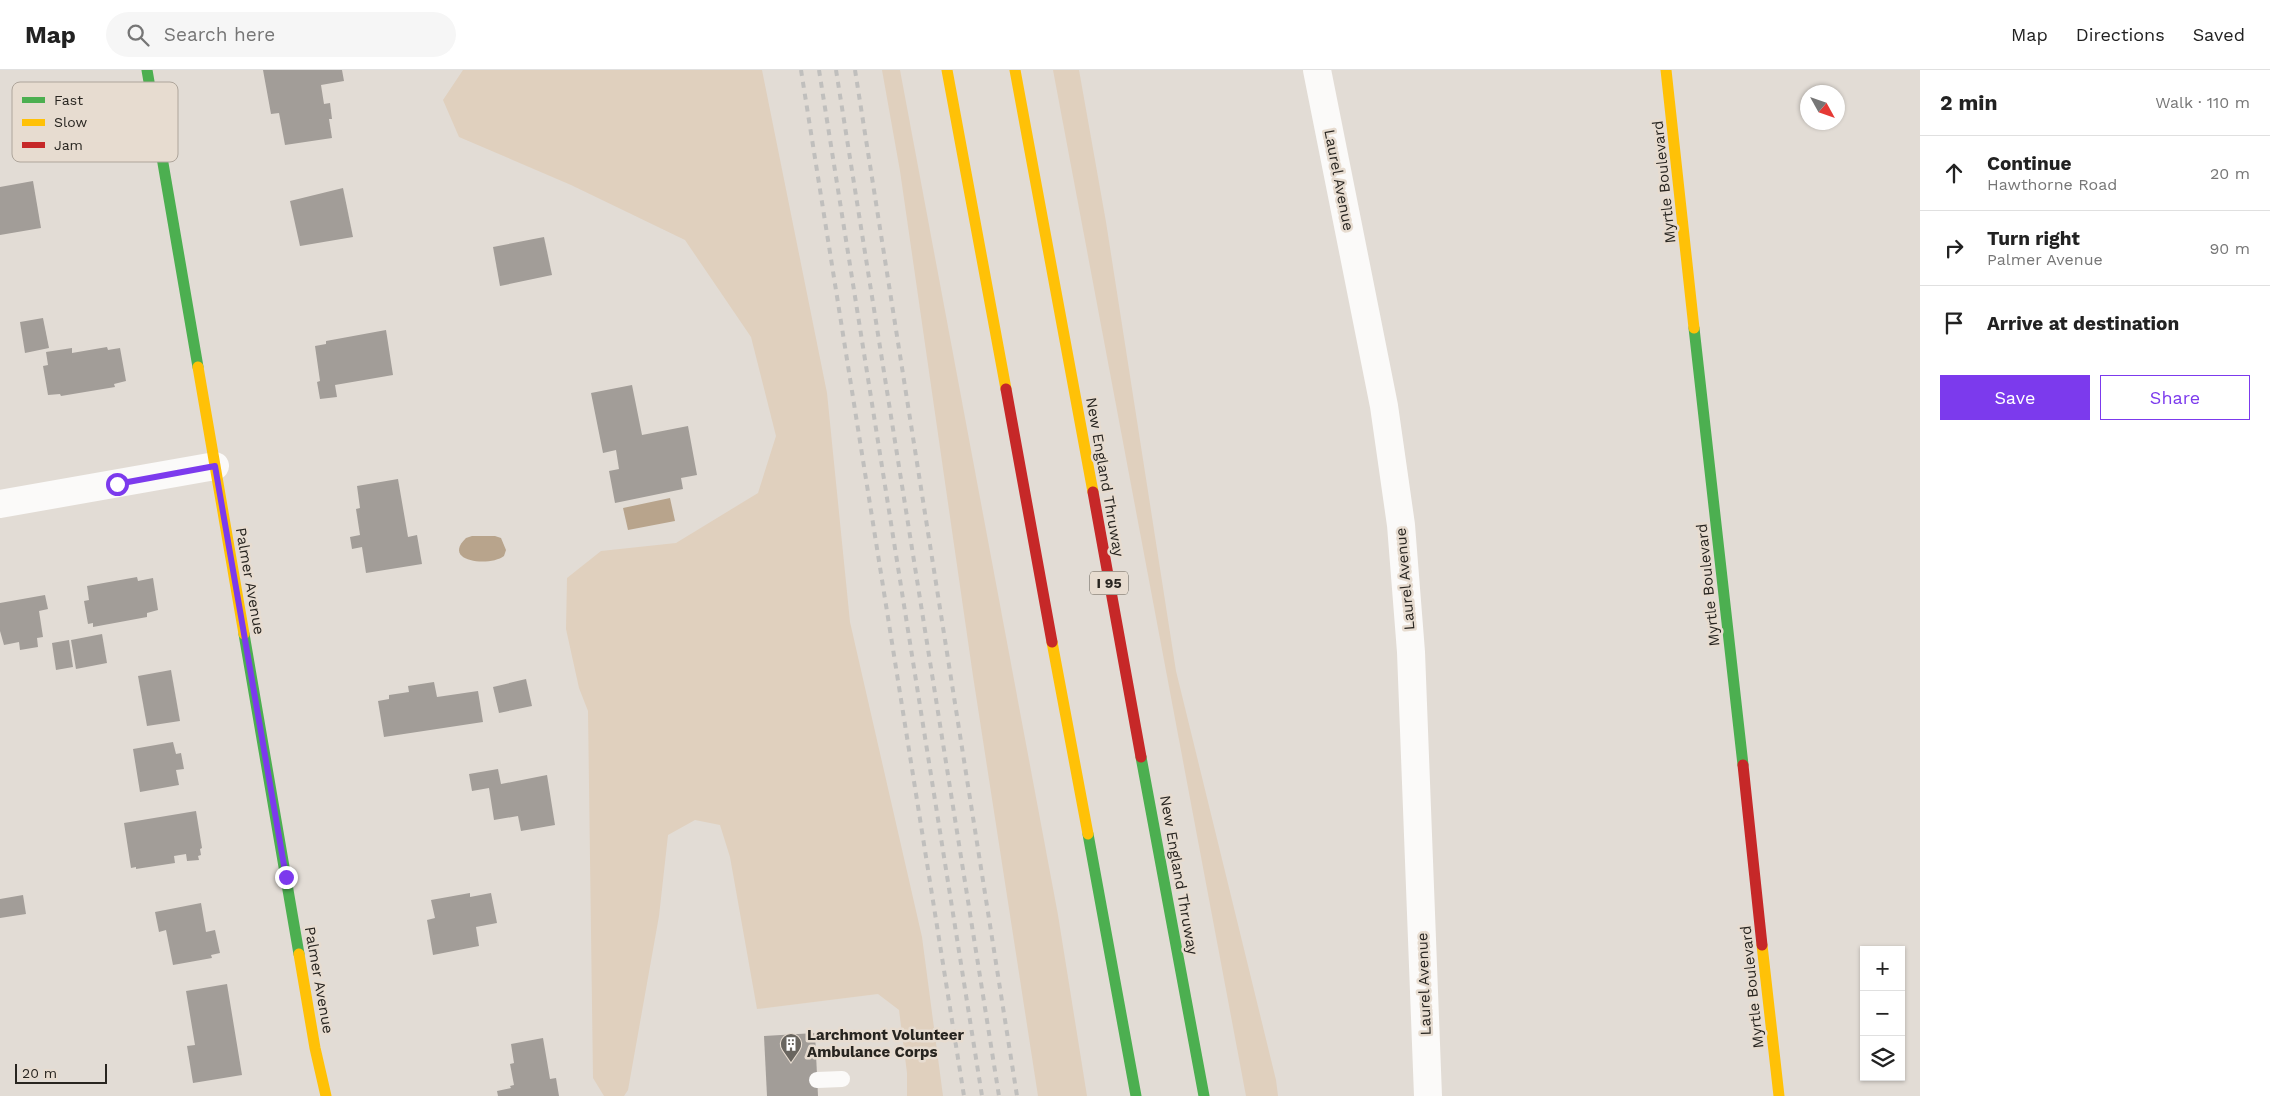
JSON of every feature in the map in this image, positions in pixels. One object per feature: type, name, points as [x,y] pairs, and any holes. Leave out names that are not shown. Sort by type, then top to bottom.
[{"type":"main road","points":[[947,70],[1136,1096]]},
{"type":"main road","name":"New England Thruway","points":[[1014,70],[1204,1096]]},
{"type":"main road","name":"Myrtle Boulevard","points":[[1666,70],[1779,1096]]},
{"type":"main road","name":"Palmer Avenue","points":[[163,162],[315,1048],[326,1096]]},
{"type":"street","name":"Laurel Avenue","points":[[1317,70],[1384,406],[1401,525],[1411,652],[1428,1096]]},
{"type":"street","points":[[0,504],[215,466]]},
{"type":"lane","points":[[817,1080],[842,1079]]},
{"type":"shaded area","points":[[463,70],[762,70],[827,393],[850,622],[922,937],[943,1096],[907,1096],[907,1073],[899,1010],[878,994],[757,1009],[730,857],[720,825],[695,820],[668,835],[659,916],[628,1090],[624,1096],[604,1096],[593,1078],[588,711],[579,688],[566,629],[567,578],[601,551],[676,543],[758,493],[776,436],[751,337],[685,240],[571,185],[459,137],[443,100]]},
{"type":"shaded area","points":[[882,70],[900,70],[1058,915],[1087,1096],[1038,1096],[973,676],[900,171]]},
{"type":"shaded area","points":[[1053,70],[1079,70],[1106,222],[1176,671],[1276,1080],[1278,1096],[1246,1096]]},
{"type":"shaded area","points":[[670,498],[675,521],[628,530],[623,508]]},
{"type":"shaded area","points":[[472,536],[495,536],[501,538],[506,550],[504,556],[489,561],[470,560],[463,557],[459,552],[460,546],[466,538]]},
{"type":"building","points":[[263,70],[342,70],[344,81],[321,85],[324,104],[330,103],[332,119],[329,119],[332,138],[285,145],[279,113],[271,114]]},
{"type":"building","points":[[33,181],[41,228],[0,235],[0,187]]},
{"type":"building","points":[[343,188],[353,237],[300,246],[290,201]]},
{"type":"building","points":[[544,237],[552,275],[500,286],[493,247]]},
{"type":"building","points":[[43,318],[49,348],[25,353],[20,322]]},
{"type":"building","points":[[386,330],[393,375],[335,385],[337,397],[320,399],[317,382],[320,381],[315,346],[326,344],[326,341]]},
{"type":"building","points":[[107,347],[108,350],[120,348],[126,381],[114,384],[115,387],[61,396],[60,394],[48,395],[43,366],[48,365],[46,352],[72,348],[72,353]]},
{"type":"building","points":[[632,385],[642,435],[688,426],[697,475],[681,478],[683,489],[615,503],[609,471],[619,469],[616,450],[603,453],[591,393]]},
{"type":"building","points":[[398,479],[408,537],[417,535],[422,564],[366,573],[362,547],[352,549],[350,537],[360,535],[356,509],[360,508],[357,486]]},
{"type":"building","points":[[137,577],[138,581],[153,578],[158,610],[147,613],[147,617],[93,627],[93,623],[88,624],[84,601],[89,600],[87,586]]},
{"type":"building","points":[[45,595],[48,609],[39,611],[43,637],[37,638],[38,647],[20,650],[19,642],[4,645],[0,631],[0,603]]},
{"type":"building","points":[[102,634],[107,663],[76,669],[71,640]]},
{"type":"building","points":[[69,640],[73,667],[56,670],[52,643]]},
{"type":"building","points":[[171,670],[180,721],[147,726],[138,676]]},
{"type":"building","points":[[526,679],[532,706],[499,713],[493,687]]},
{"type":"building","points":[[434,682],[437,697],[478,691],[483,722],[384,737],[378,701],[389,699],[389,695],[409,692],[408,686]]},
{"type":"building","points":[[173,742],[176,754],[181,753],[184,769],[176,770],[179,785],[140,792],[133,749]]},
{"type":"building","points":[[498,769],[501,784],[547,775],[555,825],[521,831],[518,816],[494,820],[489,788],[472,791],[469,774]]},
{"type":"building","points":[[196,811],[202,848],[200,849],[201,855],[198,856],[199,860],[187,861],[186,854],[174,856],[175,863],[136,869],[136,867],[131,868],[124,823]]},
{"type":"building","points":[[470,893],[470,897],[491,893],[497,923],[476,927],[479,946],[433,955],[427,920],[435,918],[431,900]]},
{"type":"building","points":[[23,895],[26,914],[0,918],[0,899]]},
{"type":"building","points":[[201,903],[206,932],[215,930],[220,953],[211,955],[212,958],[173,965],[166,930],[159,932],[155,912]]},
{"type":"building","points":[[227,984],[242,1075],[193,1083],[187,1046],[195,1045],[186,991]]},
{"type":"building","name":"Larchmont Volunteer Ambulance Corps","points":[[815,1033],[818,1096],[767,1096],[764,1036]]},
{"type":"building","points":[[543,1038],[550,1079],[556,1078],[559,1096],[498,1096],[497,1091],[511,1088],[510,1086],[514,1085],[510,1064],[514,1063],[511,1044]]},
{"type":"railway","points":[[801,70],[964,1096]]},
{"type":"railway","points":[[819,70],[982,1096]]},
{"type":"railway","points":[[836,70],[999,1096]]},
{"type":"railway","points":[[855,70],[1017,1096]]},
{"type":"traffic: fast","points":[[147,70],[149,82]]},
{"type":"traffic: fast","points":[[163,162],[198,367]]},
{"type":"traffic: fast","points":[[1694,328],[1743,765]]},
{"type":"traffic: fast","points":[[244,634],[299,954]]},
{"type":"traffic: fast","points":[[1141,757],[1204,1096]]},
{"type":"traffic: fast","points":[[1088,834],[1136,1096]]},
{"type":"traffic: slow","points":[[947,70],[1006,389]]},
{"type":"traffic: slow","points":[[1015,70],[1093,492]]},
{"type":"traffic: slow","points":[[1666,70],[1694,328]]},
{"type":"traffic: slow","points":[[198,367],[244,634]]},
{"type":"traffic: slow","points":[[1052,642],[1088,834]]},
{"type":"traffic: slow","points":[[1762,945],[1779,1096]]},
{"type":"traffic: slow","points":[[299,954],[315,1048],[326,1096]]},
{"type":"traffic: jam","points":[[1006,389],[1052,642]]},
{"type":"traffic: jam","points":[[1093,492],[1141,757]]},
{"type":"traffic: jam","points":[[1743,765],[1762,945]]},
{"type":"place","name":"Larchmont Volunteer Ambulance Corps","points":[[791,1063]]},
{"type":"route","points":[[117,484],[215,466],[286,877]]}]
